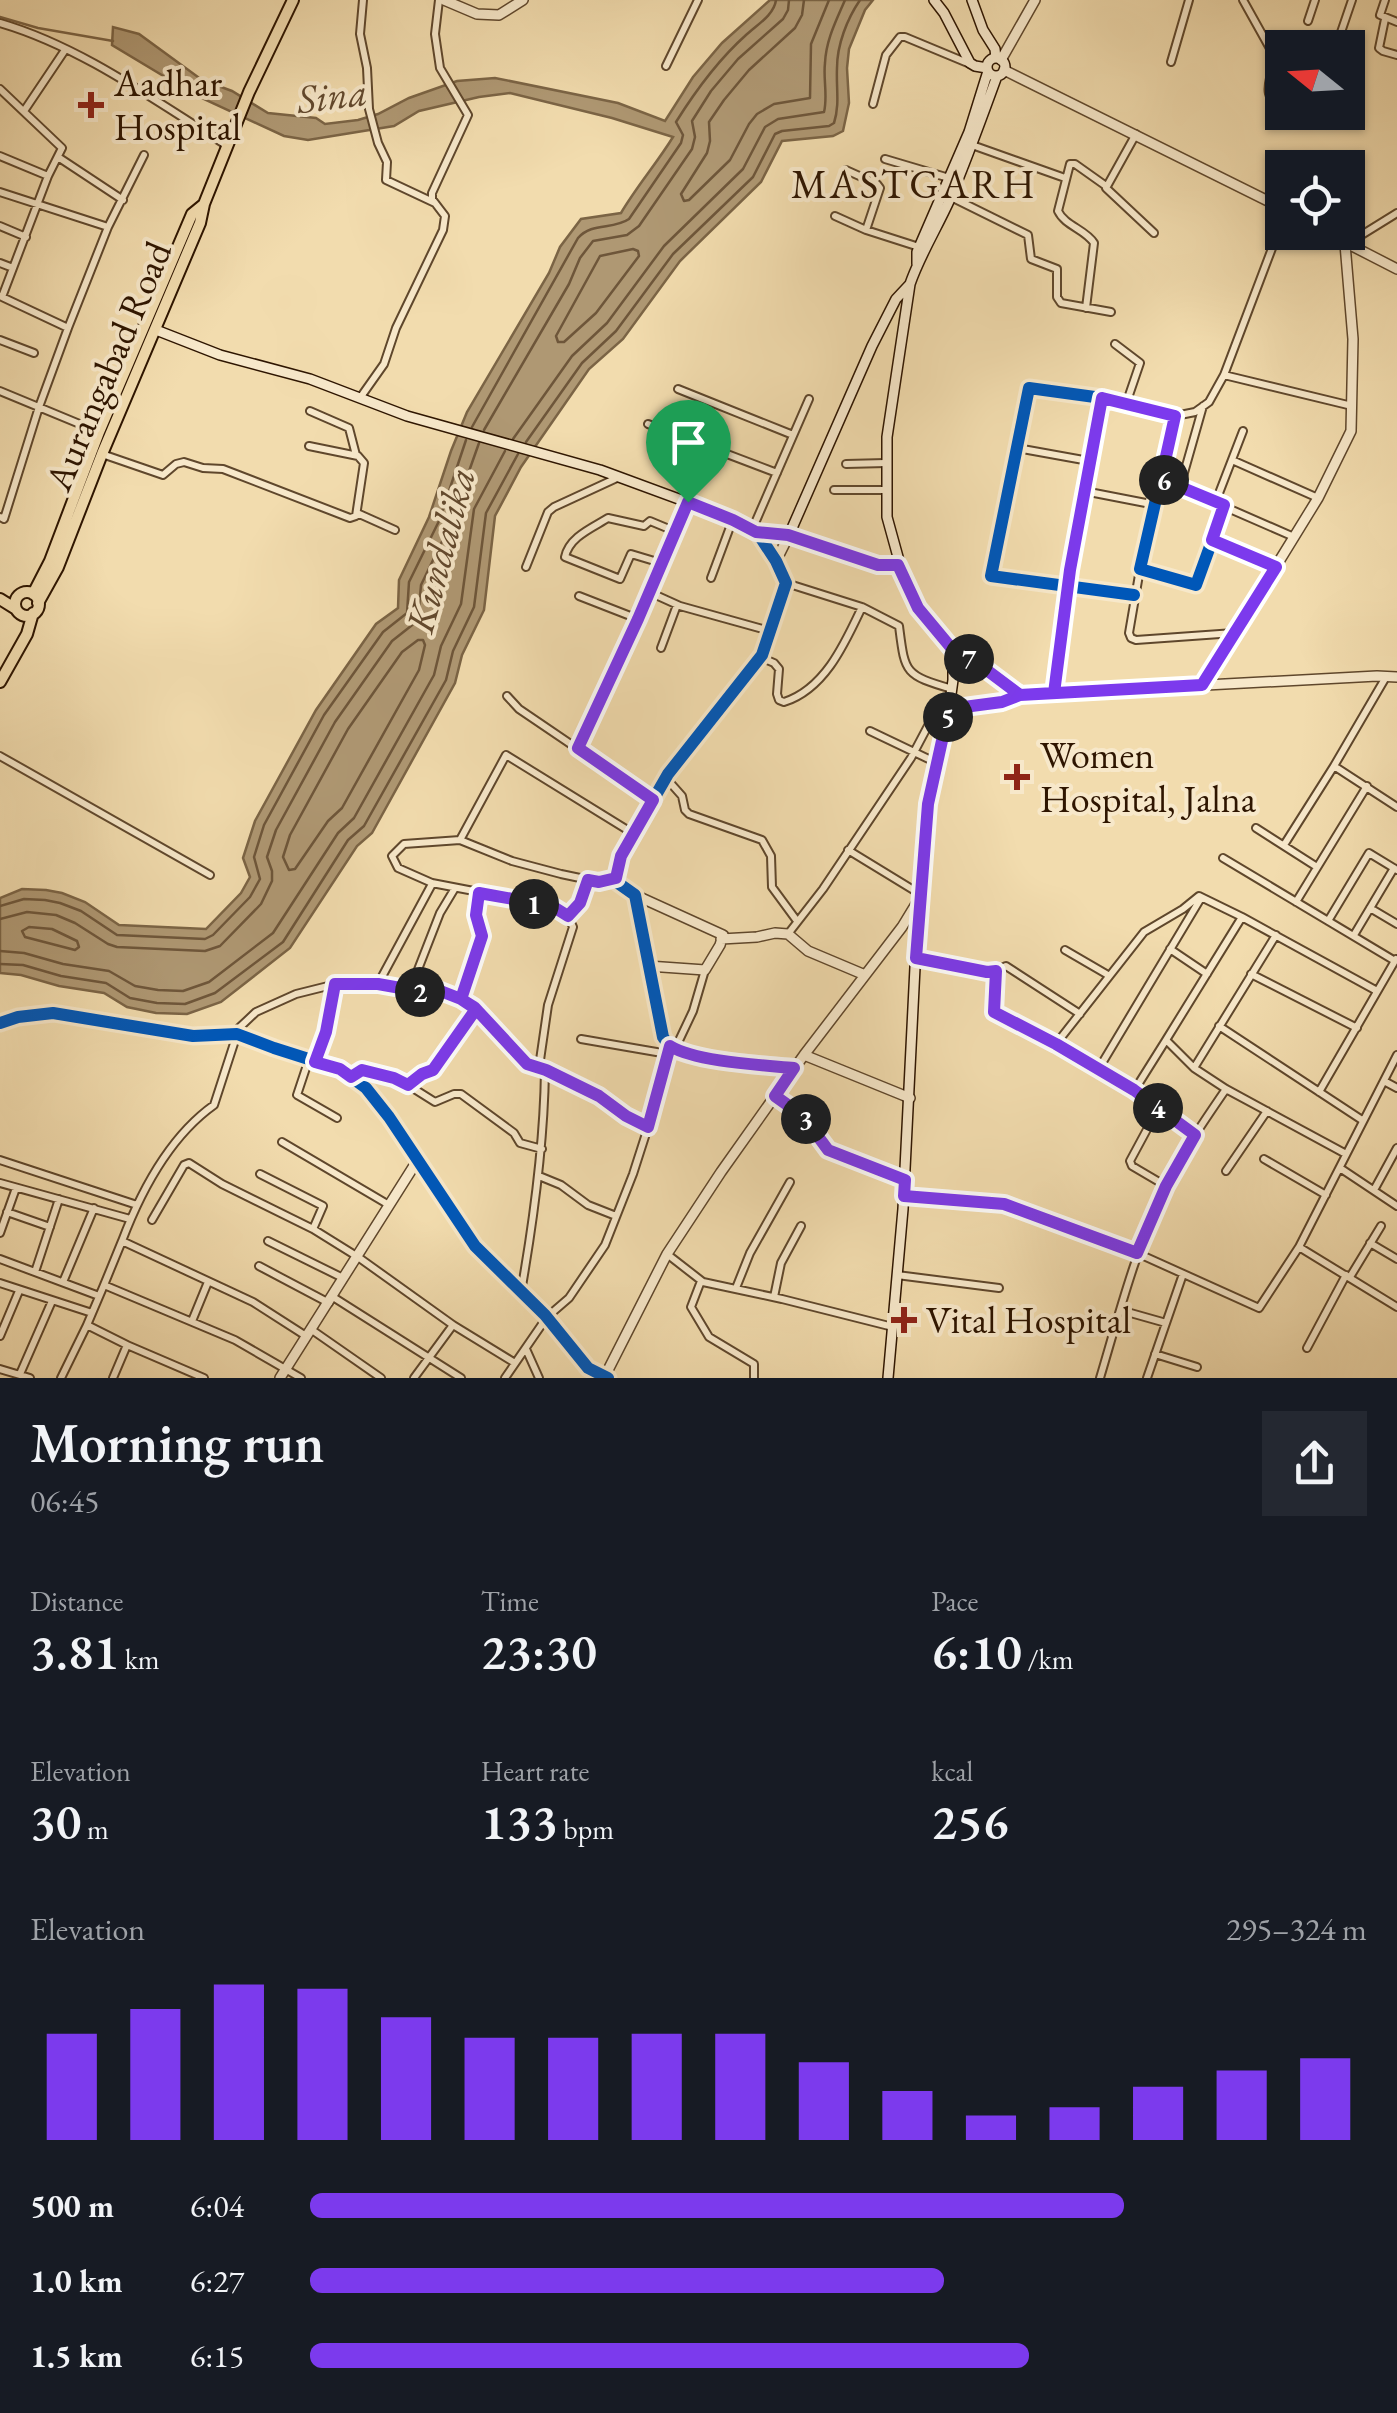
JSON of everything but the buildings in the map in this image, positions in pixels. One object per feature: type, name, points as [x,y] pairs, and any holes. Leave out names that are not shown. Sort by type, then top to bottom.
[{"type":"main road","name":"Aurangabad Road","points":[[29,607],[58,567],[102,454],[104,434],[156,330],[229,142],[293,0]]},
{"type":"main road","name":"Aurangabad Road","points":[[0,682],[27,634],[29,607],[192,214],[204,204]]},
{"type":"main road","points":[[0,599],[19,595],[16,602],[29,607]]},
{"type":"main road","points":[[0,599],[29,607]]},
{"type":"street","points":[[363,0],[360,34],[369,109],[387,162],[386,180],[436,204]]},
{"type":"street","points":[[360,398],[384,364],[396,328],[443,230],[444,216],[432,198],[433,188],[468,115],[440,68],[435,34],[442,0],[477,14],[500,15],[523,0]]},
{"type":"street","points":[[666,66],[698,0]]},
{"type":"street","points":[[934,0],[990,67]]},
{"type":"street","points":[[917,264],[925,254],[972,145],[995,49],[982,30],[972,0]]},
{"type":"street","points":[[1020,695],[953,650],[918,608],[898,565],[887,518],[886,463],[918,248],[969,132],[990,67],[1035,0]]},
{"type":"street","points":[[1171,62],[1189,0]]},
{"type":"street","points":[[1244,0],[1265,37]]},
{"type":"street","points":[[1308,21],[1316,0]]},
{"type":"street","points":[[1342,30],[1352,0]]},
{"type":"street","points":[[1384,0],[1380,15],[1397,22]]},
{"type":"street","points":[[1385,19],[1379,48],[1397,55]]},
{"type":"street","points":[[0,23],[101,68],[229,142]]},
{"type":"street","points":[[872,104],[886,55],[900,37],[905,37],[990,67],[1265,199]]},
{"type":"street","points":[[24,110],[65,50]]},
{"type":"street","points":[[0,89],[61,146],[1,296],[68,328]]},
{"type":"street","points":[[1106,186],[1136,134]]},
{"type":"street","points":[[972,145],[1065,178]]},
{"type":"street","points":[[0,156],[48,176]]},
{"type":"street","points":[[0,530],[68,328],[108,227],[144,156]]},
{"type":"street","points":[[58,157],[123,200]]},
{"type":"street","points":[[885,160],[949,178]]},
{"type":"street","points":[[1086,308],[1094,248],[1088,235],[1059,214],[1065,178],[1072,163],[1106,186],[1154,233]]},
{"type":"street","points":[[846,170],[880,188],[866,230]]},
{"type":"street","points":[[0,192],[108,227]]},
{"type":"street","points":[[951,197],[1028,235],[1032,259],[1056,269],[1058,300],[1111,312]]},
{"type":"street","points":[[1365,232],[1397,214]]},
{"type":"street","points":[[834,216],[918,248]]},
{"type":"street","points":[[0,226],[26,236]]},
{"type":"street","points":[[1134,595],[991,576],[1029,388],[1102,398],[1175,416],[1195,412],[1209,402],[1224,376],[1271,250]]},
{"type":"street","points":[[1202,685],[1318,498],[1351,431],[1353,338],[1346,250]]},
{"type":"street","points":[[1357,250],[1397,269]]},
{"type":"street","points":[[0,263],[13,268]]},
{"type":"street","points":[[776,561],[872,346],[896,299],[910,284]]},
{"type":"street","points":[[156,330],[220,355],[310,379],[407,416],[600,470],[754,531],[788,535],[878,565],[898,565]]},
{"type":"street","points":[[0,340],[34,353]]},
{"type":"street","points":[[1114,344],[1140,363],[1126,404]]},
{"type":"street","points":[[1224,376],[1352,406]]},
{"type":"street","points":[[678,389],[793,435]]},
{"type":"street","points":[[0,391],[104,434]]},
{"type":"street","points":[[1054,693],[1067,587],[1102,398]]},
{"type":"street","points":[[754,531],[809,399]]},
{"type":"street","points":[[1180,486],[1203,406]]},
{"type":"street","points":[[310,411],[349,428],[356,456]]},
{"type":"street","points":[[1175,416],[1129,633],[1134,639],[1235,633]]},
{"type":"street","points":[[648,424],[777,472]]},
{"type":"street","points":[[1140,569],[1196,585],[1244,431]]},
{"type":"street","points":[[102,454],[162,474],[180,462],[223,470],[350,518],[356,516],[363,459],[310,446]]},
{"type":"street","points":[[1017,448],[1090,461]]},
{"type":"street","points":[[1232,460],[1318,498]]},
{"type":"street","points":[[846,464],[886,463]]},
{"type":"street","points":[[526,568],[548,512],[620,477]]},
{"type":"street","points":[[1161,479],[1294,537]]},
{"type":"street","points":[[834,490],[886,490]]},
{"type":"street","points":[[1084,491],[1156,505]]},
{"type":"street","points":[[578,748],[688,502]]},
{"type":"street","points":[[358,513],[395,530]]},
{"type":"street","points":[[661,563],[632,554],[620,579],[565,557],[567,548],[579,536],[608,518],[644,526],[650,521],[674,532]]},
{"type":"street","points":[[711,578],[733,520]]},
{"type":"street","points":[[505,1378],[547,1317],[569,1298],[605,1245],[671,1050],[693,1011],[705,970],[721,939],[722,935],[634,895],[616,878],[618,864],[666,778],[760,657],[770,632],[786,582],[754,531]]},
{"type":"street","points":[[1212,540],[1276,567]]},
{"type":"street","points":[[786,582],[862,607],[899,626],[904,662],[910,672],[952,689]]},
{"type":"street","points":[[648,592],[770,632]]},
{"type":"street","points":[[579,596],[638,619]]},
{"type":"street","points":[[660,648],[677,604]]},
{"type":"street","points":[[760,657],[779,669],[780,700],[800,696],[837,657],[862,607]]},
{"type":"street","points":[[888,1378],[904,1196],[928,804],[949,709],[953,650]]},
{"type":"street","points":[[788,934],[823,889],[936,714],[1020,695],[1392,677]]},
{"type":"street","points":[[1284,846],[1392,677]]},
{"type":"street","points":[[507,696],[520,709],[653,800]]},
{"type":"street","points":[[870,731],[937,762]]},
{"type":"street","points":[[460,840],[506,754],[634,834]]},
{"type":"street","points":[[0,756],[210,875]]},
{"type":"street","points":[[1334,766],[1397,807]]},
{"type":"street","points":[[666,778],[682,796],[689,814],[762,840],[771,856],[772,887],[797,921]]},
{"type":"street","points":[[1296,902],[1367,786]]},
{"type":"street","points":[[1256,828],[1317,867]]},
{"type":"street","points":[[521,1292],[542,1149],[542,1068],[548,1004],[574,927],[568,916],[552,906],[432,883],[398,868],[392,856],[404,844],[460,840],[512,861],[588,880],[616,878]]},
{"type":"street","points":[[848,850],[920,896]]},
{"type":"street","points":[[1328,921],[1369,853],[1395,869],[1354,936]]},
{"type":"street","points":[[1223,858],[1396,959],[1319,1092]]},
{"type":"street","points":[[568,916],[580,903],[588,880]]},
{"type":"street","points":[[378,984],[432,883]]},
{"type":"street","points":[[410,990],[440,913],[455,888]]},
{"type":"street","points":[[461,999],[482,936],[476,915],[479,893]]},
{"type":"street","points":[[634,895],[663,1037],[671,1050]]},
{"type":"street","points":[[0,1023],[53,1013],[192,1036],[236,1034],[340,1069],[366,1088],[389,1116],[474,1246],[547,1317],[588,1368],[606,1378],[667,1254],[794,1068],[902,928],[920,896]]},
{"type":"street","points":[[1056,1044],[1144,932],[1199,896],[1378,991]]},
{"type":"street","points":[[1098,1070],[1202,897]]},
{"type":"street","points":[[1370,908],[1397,924]]},
{"type":"street","points":[[1134,1090],[1242,917]]},
{"type":"street","points":[[721,939],[788,934],[808,952],[865,975]]},
{"type":"street","points":[[1194,1068],[1276,935]]},
{"type":"street","points":[[1170,949],[1207,974]]},
{"type":"street","points":[[1065,950],[1108,976]]},
{"type":"street","points":[[916,958],[993,972],[1008,967],[1080,1014]]},
{"type":"street","points":[[648,966],[705,970]]},
{"type":"street","points":[[993,972],[994,1012],[1134,1090],[1195,1135]]},
{"type":"street","points":[[1251,974],[1357,1028]]},
{"type":"street","points":[[335,984],[326,1032],[297,1095],[338,1118]]},
{"type":"street","points":[[61,1378],[137,1205],[167,1153],[214,1105],[238,1028],[256,1012],[296,994],[335,984],[438,990],[476,1009],[527,1064],[599,1096],[648,1127]]},
{"type":"street","points":[[408,1085],[436,1068],[476,1009]]},
{"type":"street","points":[[1219,1026],[1362,1120]]},
{"type":"street","points":[[582,1039],[794,1068]]},
{"type":"street","points":[[1166,1040],[1194,1068],[1226,1089],[1346,1154]]},
{"type":"street","points":[[804,1055],[910,1098]]},
{"type":"street","points":[[904,1196],[999,1203],[1137,1253],[1259,1308],[1299,1246],[1397,1056]]},
{"type":"street","points":[[351,1077],[362,1070],[394,1078],[434,1102],[454,1094],[464,1095],[515,1134],[520,1143],[542,1149]]},
{"type":"street","points":[[1384,1081],[1397,1088]]},
{"type":"street","points":[[1100,1378],[1137,1253],[1166,1186],[1226,1089]]},
{"type":"street","points":[[775,1096],[803,1116],[828,1150],[905,1180]]},
{"type":"street","points":[[1158,1108],[1130,1161],[1166,1186]]},
{"type":"street","points":[[1226,1171],[1267,1111]]},
{"type":"street","points":[[282,1142],[389,1205]]},
{"type":"street","points":[[1374,1190],[1397,1148]]},
{"type":"street","points":[[1264,1159],[1326,1195]]},
{"type":"street","points":[[0,1160],[137,1205]]},
{"type":"street","points":[[280,1378],[417,1162]]},
{"type":"street","points":[[152,1220],[187,1163],[313,1229],[515,1363]]},
{"type":"street","points":[[1340,1168],[1397,1206]]},
{"type":"street","points":[[260,1174],[324,1206],[313,1229]]},
{"type":"street","points":[[539,1176],[561,1185],[588,1205],[616,1216]]},
{"type":"street","points":[[0,1182],[130,1219]]},
{"type":"street","points":[[736,1288],[750,1253],[790,1182]]},
{"type":"street","points":[[0,1234],[16,1188]]},
{"type":"street","points":[[35,1272],[59,1199]]},
{"type":"street","points":[[63,1282],[94,1208]]},
{"type":"street","points":[[4,1216],[50,1227]]},
{"type":"street","points":[[774,1296],[781,1263],[801,1226]]},
{"type":"street","points":[[1306,1348],[1381,1226]]},
{"type":"street","points":[[268,1240],[344,1278]]},
{"type":"street","points":[[122,1241],[253,1302],[380,1378]]},
{"type":"street","points":[[1370,1243],[1397,1259]]},
{"type":"street","points":[[1299,1246],[1397,1307]]},
{"type":"street","points":[[667,1254],[701,1280],[893,1327]]},
{"type":"street","points":[[0,1260],[99,1296]]},
{"type":"street","points":[[260,1266],[331,1300],[461,1378]]},
{"type":"street","points":[[1146,1378],[1183,1274]]},
{"type":"street","points":[[897,1276],[999,1288]]},
{"type":"street","points":[[701,1280],[693,1311],[713,1342],[754,1364],[754,1378]]},
{"type":"street","points":[[192,1321],[208,1282]]},
{"type":"street","points":[[0,1283],[92,1313]]},
{"type":"street","points":[[104,1284],[192,1321],[301,1378]]},
{"type":"street","points":[[0,1336],[19,1291]]},
{"type":"street","points":[[20,1374],[52,1301]]},
{"type":"street","points":[[1120,1310],[1166,1323]]},
{"type":"street","points":[[414,1378],[453,1325]]},
{"type":"street","points":[[87,1326],[204,1378]]},
{"type":"street","points":[[113,1378],[127,1344]]},
{"type":"street","points":[[526,1348],[539,1378]]},
{"type":"street","points":[[1155,1354],[1197,1367]]},
{"type":"street","points":[[0,1369],[30,1378]]},
{"type":"water","name":"Kundalika","points":[[770,0],[873,0],[849,49],[849,103],[843,131],[833,136],[782,141],[761,182],[680,261],[623,339],[589,369],[521,467],[495,516],[484,610],[462,655],[455,683],[372,833],[357,846],[290,948],[221,1002],[187,1014],[127,1007],[104,993],[0,973],[0,898],[22,889],[62,893],[85,902],[119,925],[206,929],[241,893],[250,877],[243,858],[255,821],[316,710],[376,624],[398,608],[399,580],[429,517],[467,412],[549,273],[560,247],[581,219],[621,213],[673,137],[510,93],[419,111],[394,126],[308,140],[284,136],[195,95],[112,45],[113,27],[139,34],[202,80],[232,91],[268,113],[316,118],[325,124],[378,114],[457,81],[495,78],[618,103],[665,121],[693,77],[722,43]]},
{"type":"waterway","name":"Sina","points":[[0,17],[113,41]]},
{"type":"cycle path","points":[[1134,595],[991,576],[1029,388],[1102,398],[1175,416],[1140,569],[1196,585],[1225,505]]},
{"type":"cycle path","points":[[757,532],[786,583],[762,655],[668,774],[621,856],[616,878],[635,895],[663,1037],[669,1045],[698,1057],[795,1068]]},
{"type":"cycle path","points":[[0,1023],[53,1013],[193,1036],[237,1034],[340,1069],[366,1088],[389,1117],[475,1246],[545,1315],[588,1368],[608,1378]]},
{"type":"place","name":"Aadhar Hospital","points":[[91,105]]},
{"type":"place","name":"Women Hospital, Jalna","points":[[1017,777]]},
{"type":"place","name":"Vital Hospital","points":[[904,1320]]},
{"type":"district","name":"MASTGARH","points":[[914,184]]},
{"type":"route","points":[[688,502],[578,748],[653,800],[621,856],[616,878],[588,880],[578,908],[568,916],[552,906],[479,893],[476,915],[482,936],[461,999],[476,1009],[433,1070],[408,1085],[362,1070],[351,1077],[340,1069],[315,1062],[326,1032],[335,984],[378,984],[423,992],[438,990],[461,999],[474,1007],[476,1009],[527,1064],[599,1096],[648,1127],[670,1046],[681,1052],[725,1060],[794,1068],[775,1096],[803,1116],[834,1154],[905,1180],[904,1196],[1004,1204],[1137,1253],[1166,1186],[1195,1135],[1134,1090],[994,1012],[996,971],[916,958],[928,804],[949,709],[1002,702],[1020,695],[1054,693],[1070,570],[1102,398],[1175,416],[1161,479],[1224,505],[1212,540],[1276,567],[1202,685],[1020,695],[953,650],[918,608],[898,565],[878,565],[788,535],[756,532],[688,502]]}]
